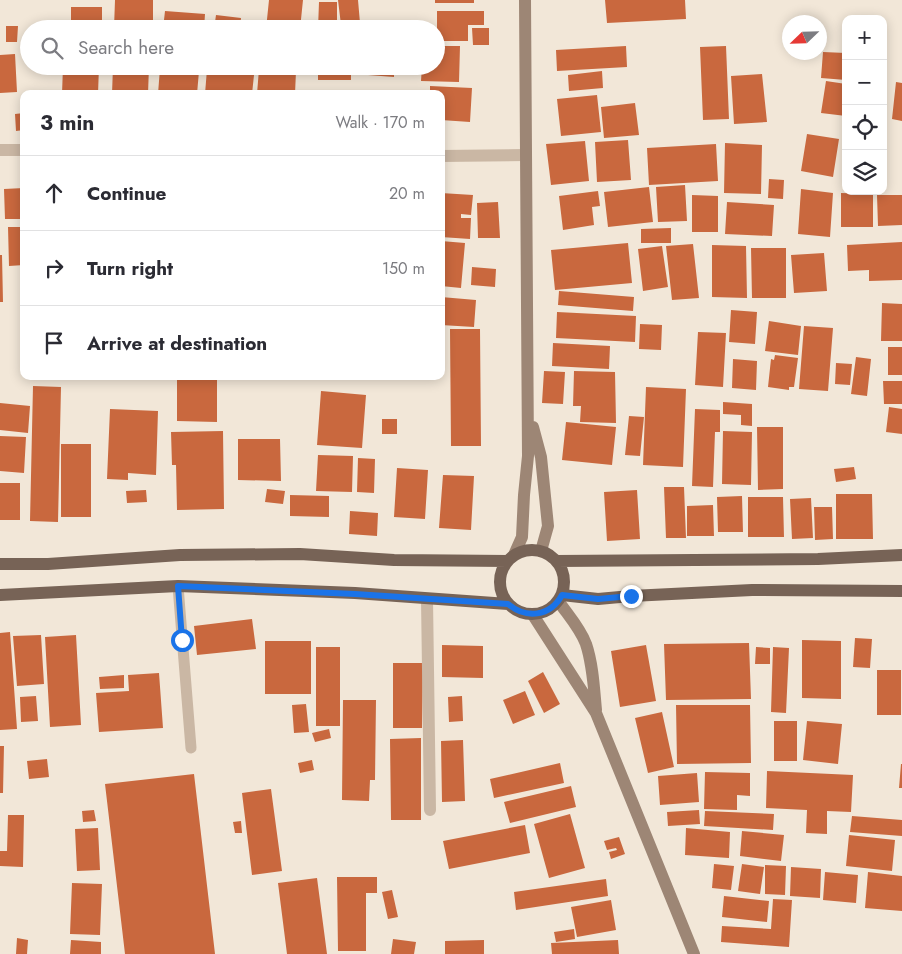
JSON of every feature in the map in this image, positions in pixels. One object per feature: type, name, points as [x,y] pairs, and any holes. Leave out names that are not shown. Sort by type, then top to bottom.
[{"type":"main road","points":[[523,551],[541,551],[556,561],[562,568],[564,586],[560,598],[552,609],[533,615],[523,614],[508,604],[500,587],[503,569],[511,558],[523,551]]},
{"type":"main road","points":[[0,564],[48,564],[189,554],[300,554],[394,560],[511,558]]},
{"type":"main road","points":[[556,561],[818,559],[902,555]]},
{"type":"main road","points":[[0,595],[178,586],[355,594],[508,604]]},
{"type":"main road","points":[[560,598],[598,599],[752,590],[902,591]]},
{"type":"street","points":[[511,558],[522,537],[528,456],[524,0]]},
{"type":"street","points":[[0,150],[20,150]]},
{"type":"street","points":[[445,156],[525,155]]},
{"type":"street","points":[[529,413],[541,457],[548,526],[541,551]]},
{"type":"street","points":[[560,598],[579,629],[586,645],[593,680],[596,713]]},
{"type":"street","points":[[428,599],[430,810]]},
{"type":"street","points":[[533,615],[596,713],[694,954]]},
{"type":"lane","points":[[178,586],[191,748]]},
{"type":"building","points":[[115,0],[153,0],[153,20],[114,20]]},
{"type":"building","points":[[269,0],[303,0],[301,20],[267,20]]},
{"type":"building","points":[[338,0],[358,0],[360,20],[340,20]]},
{"type":"building","points":[[435,0],[474,0],[474,3],[435,3]]},
{"type":"building","points":[[605,0],[685,0],[686,19],[607,23]]},
{"type":"building","points":[[319,2],[337,2],[337,20],[318,20]]},
{"type":"building","points":[[71,7],[102,7],[102,20],[71,20]]},
{"type":"building","points":[[165,11],[205,14],[205,20],[164,20]]},
{"type":"building","points":[[437,11],[484,11],[484,25],[468,25],[468,41],[445,41],[445,20],[437,20]]},
{"type":"building","points":[[216,15],[241,18],[241,20],[215,20]]},
{"type":"building","points":[[6,26],[18,26],[17,42],[6,42]]},
{"type":"building","points":[[472,28],[489,28],[489,45],[473,45]]},
{"type":"building","points":[[445,46],[460,46],[459,82],[421,81],[421,75],[445,75]]},
{"type":"building","points":[[626,46],[627,67],[557,71],[556,50]]},
{"type":"building","points":[[726,46],[729,119],[703,120],[700,47]]},
{"type":"building","points":[[827,52],[842,53],[842,80],[821,78],[822,60],[827,60]]},
{"type":"building","points":[[15,54],[17,92],[0,93],[0,55]]},
{"type":"building","points":[[602,71],[603,88],[569,91],[568,75]]},
{"type":"building","points":[[762,74],[767,122],[734,124],[731,76]]},
{"type":"building","points":[[63,75],[99,75],[98,90],[62,90]]},
{"type":"building","points":[[113,75],[149,75],[148,90],[112,90]]},
{"type":"building","points":[[159,75],[199,75],[197,90],[158,90]]},
{"type":"building","points":[[207,75],[254,75],[252,90],[205,90]]},
{"type":"building","points":[[259,75],[296,75],[295,90],[257,90]]},
{"type":"building","points":[[318,75],[351,75],[351,80],[318,80]]},
{"type":"building","points":[[368,75],[394,75],[394,77]]},
{"type":"building","points":[[826,81],[842,83],[842,116],[821,113]]},
{"type":"building","points":[[896,82],[902,83],[902,121],[892,119]]},
{"type":"building","points":[[430,86],[472,88],[470,122],[445,120],[445,90],[430,90]]},
{"type":"building","points":[[597,95],[601,132],[561,136],[557,99]]},
{"type":"building","points":[[635,103],[639,135],[604,138],[601,107]]},
{"type":"building","points":[[20,113],[20,130],[16,131],[15,114]]},
{"type":"building","points":[[807,134],[839,139],[833,177],[801,171]]},
{"type":"building","points":[[628,140],[631,180],[597,182],[595,142]]},
{"type":"building","points":[[585,141],[589,181],[551,185],[546,144]]},
{"type":"building","points":[[725,143],[762,145],[761,194],[724,193]]},
{"type":"building","points":[[716,144],[718,181],[649,185],[647,148]]},
{"type":"building","points":[[769,179],[784,180],[783,199],[768,198]]},
{"type":"building","points":[[685,185],[687,221],[658,222],[656,187]]},
{"type":"building","points":[[649,187],[653,222],[608,227],[604,192]]},
{"type":"building","points":[[20,188],[20,219],[5,219],[4,189]]},
{"type":"building","points":[[801,189],[833,193],[830,237],[798,234]]},
{"type":"building","points":[[598,191],[600,206],[592,207],[594,225],[563,230],[559,196]]},
{"type":"building","points":[[445,193],[473,195],[471,215],[461,214],[461,218],[471,218],[470,239],[445,237]]},
{"type":"building","points":[[841,193],[842,195],[873,195],[873,227],[841,227]]},
{"type":"building","points":[[692,195],[718,196],[718,232],[692,232]]},
{"type":"building","points":[[877,195],[902,195],[902,225],[878,226]]},
{"type":"building","points":[[498,202],[500,238],[478,238],[477,203]]},
{"type":"building","points":[[727,202],[774,205],[772,236],[725,234]]},
{"type":"building","points":[[8,227],[20,227],[20,265],[9,266]]},
{"type":"building","points":[[671,228],[671,243],[641,243],[641,229]]},
{"type":"building","points":[[445,241],[465,243],[461,288],[445,286]]},
{"type":"building","points":[[902,242],[902,280],[869,281],[869,270],[848,271],[847,245]]},
{"type":"building","points":[[628,243],[632,283],[555,290],[551,250]]},
{"type":"building","points":[[693,244],[699,298],[672,300],[666,246]]},
{"type":"building","points":[[712,245],[746,246],[747,298],[712,297]]},
{"type":"building","points":[[662,246],[668,287],[643,291],[638,249]]},
{"type":"building","points":[[751,248],[786,248],[786,298],[752,298]]},
{"type":"building","points":[[824,253],[827,291],[794,293],[791,255]]},
{"type":"building","points":[[0,255],[2,255],[3,302],[0,302]]},
{"type":"building","points":[[472,267],[496,269],[495,287],[471,285]]},
{"type":"building","points":[[559,291],[634,297],[633,311],[558,305]]},
{"type":"building","points":[[445,297],[476,300],[474,327],[445,325]]},
{"type":"building","points":[[882,303],[902,304],[902,341],[881,341]]},
{"type":"building","points":[[731,310],[757,312],[755,344],[729,342]]},
{"type":"building","points":[[557,312],[636,316],[635,342],[556,338]]},
{"type":"building","points":[[769,321],[801,326],[798,355],[765,351]]},
{"type":"building","points":[[640,324],[662,325],[661,350],[639,349]]},
{"type":"building","points":[[804,326],[833,328],[828,391],[799,389]]},
{"type":"building","points":[[450,329],[480,329],[481,446],[451,446]]},
{"type":"building","points":[[698,332],[726,333],[723,387],[695,385]]},
{"type":"building","points":[[553,343],[610,346],[609,369],[552,366]]},
{"type":"building","points":[[888,347],[902,347],[902,375],[888,375]]},
{"type":"building","points":[[775,355],[798,358],[794,387],[789,387],[789,390],[768,387],[771,359],[774,360]]},
{"type":"building","points":[[856,357],[871,359],[867,396],[851,394]]},
{"type":"building","points":[[733,359],[757,361],[756,390],[732,388]]},
{"type":"building","points":[[836,363],[852,364],[850,385],[835,384]]},
{"type":"building","points":[[544,371],[565,372],[563,404],[542,403]]},
{"type":"building","points":[[574,371],[615,372],[616,423],[580,422],[581,406],[573,406]]},
{"type":"building","points":[[177,380],[217,380],[217,422],[177,421]]},
{"type":"building","points":[[883,381],[902,381],[902,404],[884,404]]},
{"type":"building","points":[[33,386],[61,387],[58,522],[30,521]]},
{"type":"building","points":[[646,387],[686,389],[683,467],[643,465]]},
{"type":"building","points":[[321,391],[366,395],[362,448],[317,445]]},
{"type":"building","points":[[723,402],[752,404],[752,426],[741,425],[741,415],[723,414]]},
{"type":"building","points":[[0,403],[30,406],[28,433],[0,430]]},
{"type":"building","points":[[889,407],[902,409],[902,434],[886,432]]},
{"type":"building","points":[[110,409],[158,411],[156,475],[128,473],[128,480],[107,479]]},
{"type":"building","points":[[695,409],[720,410],[720,432],[715,432],[713,487],[692,486]]},
{"type":"building","points":[[629,416],[644,417],[640,456],[625,455]]},
{"type":"building","points":[[382,419],[397,419],[397,434],[382,434]]},
{"type":"building","points":[[566,422],[616,427],[612,465],[562,460]]},
{"type":"building","points":[[757,427],[783,427],[783,489],[758,490]]},
{"type":"building","points":[[223,431],[224,509],[177,510],[176,465],[172,465],[171,432]]},
{"type":"building","points":[[723,431],[752,432],[751,485],[722,484]]},
{"type":"building","points":[[0,436],[26,437],[24,473],[0,471]]},
{"type":"building","points":[[238,439],[280,439],[281,481],[238,480]]},
{"type":"building","points":[[61,444],[91,444],[91,517],[61,517]]},
{"type":"building","points":[[318,455],[353,456],[352,492],[316,491]]},
{"type":"building","points":[[358,458],[375,459],[374,493],[357,492]]},
{"type":"building","points":[[854,467],[856,479],[836,482],[834,469]]},
{"type":"building","points":[[397,468],[428,470],[425,519],[394,517]]},
{"type":"building","points":[[443,475],[474,476],[471,530],[439,528]]},
{"type":"building","points":[[0,483],[20,483],[20,520],[0,520]]},
{"type":"building","points":[[664,487],[684,487],[686,538],[666,538]]},
{"type":"building","points":[[267,489],[285,491],[283,504],[265,502]]},
{"type":"building","points":[[146,490],[147,502],[127,503],[126,491]]},
{"type":"building","points":[[637,490],[640,539],[607,541],[604,492]]},
{"type":"building","points":[[836,494],[872,494],[873,539],[836,539]]},
{"type":"building","points":[[290,495],[329,496],[329,517],[290,516]]},
{"type":"building","points":[[742,496],[743,532],[718,532],[717,497]]},
{"type":"building","points":[[748,497],[783,497],[784,537],[748,537]]},
{"type":"building","points":[[811,498],[813,538],[792,539],[790,499]]},
{"type":"building","points":[[713,505],[714,536],[687,536],[687,506]]},
{"type":"building","points":[[814,507],[832,507],[833,539],[815,540]]},
{"type":"building","points":[[350,511],[378,513],[377,536],[349,534]]},
{"type":"building","points":[[252,619],[256,649],[197,655],[194,626]]},
{"type":"building","points":[[10,632],[17,729],[0,730],[0,633]]},
{"type":"building","points":[[41,635],[44,684],[17,686],[13,636]]},
{"type":"building","points":[[76,635],[81,725],[50,727],[45,637]]},
{"type":"building","points":[[855,638],[872,639],[870,668],[853,667]]},
{"type":"building","points":[[802,640],[841,641],[841,699],[802,698]]},
{"type":"building","points":[[265,641],[311,641],[311,694],[265,694]]},
{"type":"building","points":[[749,643],[751,699],[666,700],[664,644]]},
{"type":"building","points":[[442,645],[483,646],[483,678],[442,677]]},
{"type":"building","points":[[646,645],[656,701],[620,707],[611,651]]},
{"type":"building","points":[[316,647],[340,647],[340,726],[316,726]]},
{"type":"building","points":[[756,647],[770,648],[770,664],[755,664]]},
{"type":"building","points":[[773,647],[789,648],[786,713],[771,712]]},
{"type":"building","points":[[393,663],[423,663],[422,728],[393,728]]},
{"type":"building","points":[[877,670],[901,670],[901,715],[877,715]]},
{"type":"building","points":[[543,672],[560,704],[544,713],[528,681]]},
{"type":"building","points":[[159,673],[163,728],[99,732],[96,693],[129,691],[128,675]]},
{"type":"building","points":[[124,675],[124,688],[100,689],[99,677]]},
{"type":"building","points":[[525,691],[535,715],[513,724],[503,700]]},
{"type":"building","points":[[36,696],[38,721],[21,722],[20,697]]},
{"type":"building","points":[[462,696],[463,721],[449,722],[448,697]]},
{"type":"building","points":[[343,700],[376,700],[375,780],[370,780],[369,801],[342,800]]},
{"type":"building","points":[[306,704],[309,732],[294,733],[292,705]]},
{"type":"building","points":[[676,705],[750,705],[751,763],[677,764]]},
{"type":"building","points":[[662,712],[674,767],[648,773],[635,718]]},
{"type":"building","points":[[774,721],[797,721],[797,761],[774,761]]},
{"type":"building","points":[[807,721],[842,724],[838,764],[803,760]]},
{"type":"building","points":[[329,729],[331,738],[315,742],[312,733]]},
{"type":"building","points":[[421,738],[421,820],[391,820],[390,739]]},
{"type":"building","points":[[463,740],[465,801],[442,802],[441,741]]},
{"type":"building","points":[[0,746],[4,746],[3,793],[0,793]]},
{"type":"building","points":[[47,759],[49,777],[29,779],[27,761]]},
{"type":"building","points":[[312,760],[314,770],[300,773],[298,763]]},
{"type":"building","points":[[560,763],[564,783],[494,798],[490,779]]},
{"type":"building","points":[[901,764],[902,788],[899,788]]},
{"type":"building","points":[[767,771],[853,775],[851,812],[827,811],[827,834],[806,833],[807,810],[766,808]]},
{"type":"building","points":[[705,772],[750,773],[750,796],[737,795],[737,810],[704,809]]},
{"type":"building","points":[[697,773],[699,802],[660,805],[658,776]]},
{"type":"building","points":[[194,774],[215,954],[125,954],[105,784]]},
{"type":"building","points":[[571,786],[576,807],[510,823],[504,802]]},
{"type":"building","points":[[271,789],[282,871],[252,875],[242,793]]},
{"type":"building","points":[[94,810],[96,821],[83,822],[82,811]]},
{"type":"building","points":[[699,810],[700,824],[668,826],[667,812]]},
{"type":"building","points":[[705,811],[774,814],[773,830],[704,826]]},
{"type":"building","points":[[570,814],[585,868],[549,878],[534,824]]},
{"type":"building","points":[[8,815],[24,815],[23,867],[0,866],[0,851],[7,851]]},
{"type":"building","points":[[852,816],[902,820],[902,836],[850,832]]},
{"type":"building","points":[[241,821],[242,833],[235,833],[233,822]]},
{"type":"building","points":[[525,825],[530,853],[449,869],[443,841]]},
{"type":"building","points":[[98,828],[100,870],[77,871],[75,829]]},
{"type":"building","points":[[686,828],[730,832],[729,858],[685,855]]},
{"type":"building","points":[[742,831],[784,835],[781,861],[740,856]]},
{"type":"building","points":[[849,835],[895,840],[892,871],[846,866]]},
{"type":"building","points":[[619,837],[625,854],[611,859],[609,852],[617,850],[616,848],[607,850],[604,841]]},
{"type":"building","points":[[714,864],[734,866],[731,890],[712,888]]},
{"type":"building","points":[[742,864],[764,867],[760,894],[738,891]]},
{"type":"building","points":[[765,865],[786,866],[785,895],[765,894]]},
{"type":"building","points":[[791,867],[821,869],[820,898],[790,896]]},
{"type":"building","points":[[825,872],[858,875],[856,903],[823,900]]},
{"type":"building","points":[[868,872],[902,876],[902,911],[865,908]]},
{"type":"building","points":[[337,877],[377,877],[377,893],[366,893],[366,951],[338,951]]},
{"type":"building","points":[[317,878],[327,954],[287,954],[278,883]]},
{"type":"building","points":[[606,879],[608,896],[516,910],[514,892]]},
{"type":"building","points":[[72,883],[102,884],[100,935],[70,934]]},
{"type":"building","points":[[392,890],[398,917],[388,919],[382,892]]},
{"type":"building","points":[[724,896],[769,901],[767,922],[722,917]]},
{"type":"building","points":[[773,899],[792,900],[789,947],[721,942],[722,926],[771,929]]},
{"type":"building","points":[[611,900],[616,930],[577,937],[571,907]]},
{"type":"building","points":[[574,929],[575,939],[556,942],[554,932]]},
{"type":"building","points":[[17,938],[28,940],[27,954],[16,954]]},
{"type":"building","points":[[393,939],[416,942],[414,954],[391,954]]},
{"type":"building","points":[[71,940],[101,942],[101,954],[70,954]]},
{"type":"building","points":[[484,940],[484,954],[445,954],[445,941]]},
{"type":"building","points":[[618,940],[619,954],[552,954],[551,943]]},
{"type":"route","points":[[182,640],[178,586],[355,594],[508,604],[523,614],[533,615],[552,609],[562,595],[598,599],[631,596]]}]
